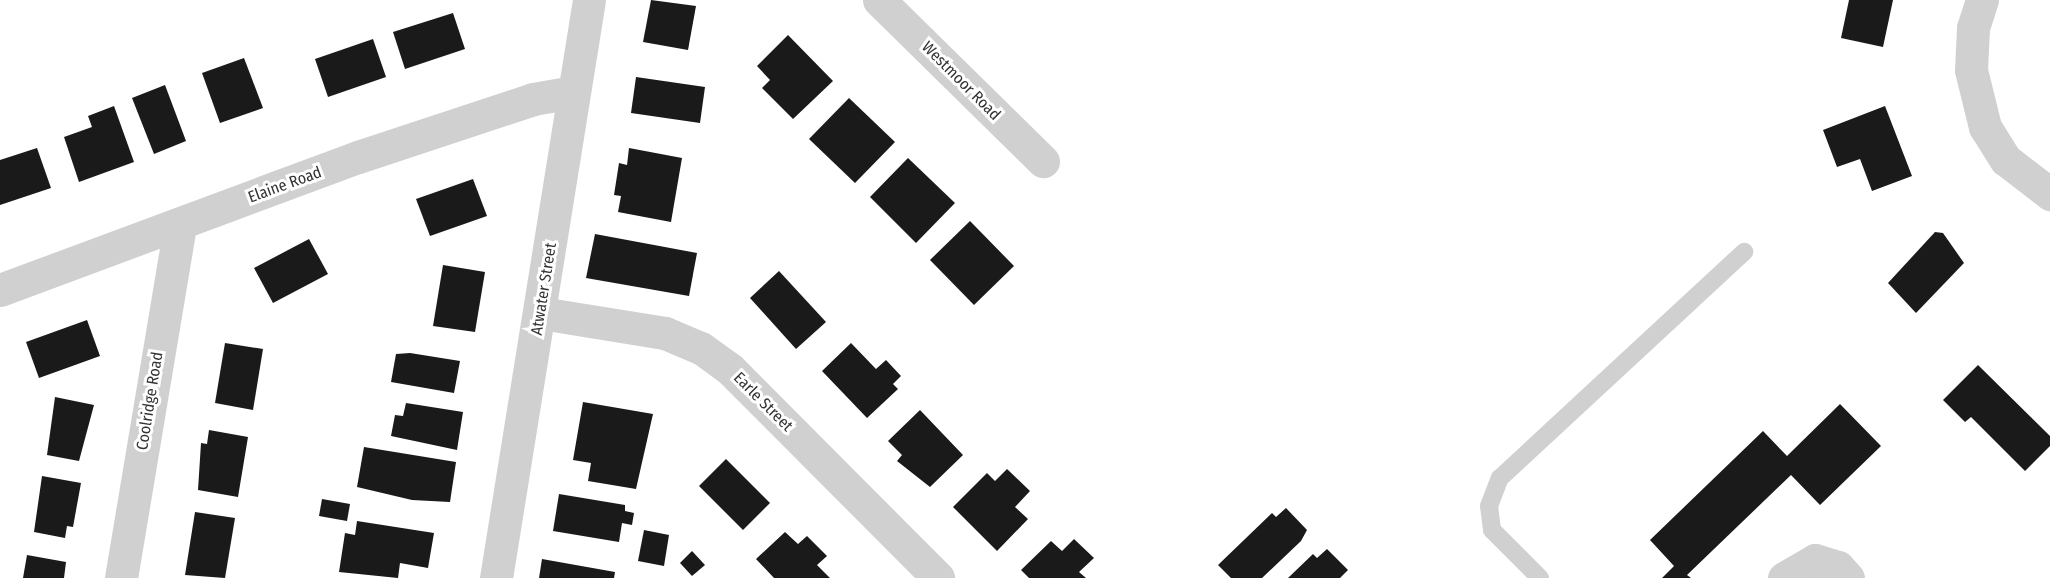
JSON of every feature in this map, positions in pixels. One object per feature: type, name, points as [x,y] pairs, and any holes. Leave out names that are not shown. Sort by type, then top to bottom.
[{"type":"street","name":"Atwater Street","points":[[496,578],[541,313],[573,92],[589,0]]},
{"type":"street","name":"Westmoor Road","points":[[879,0],[1043,161]]},
{"type":"street","points":[[1982,0],[1971,49],[1978,107],[2006,160],[2050,194]]},
{"type":"street","name":"Elaine Road","points":[[0,290],[533,99],[573,92]]},
{"type":"street","name":"Coolridge Road","points":[[121,578],[180,224]]},
{"type":"street","name":"Earle Street","points":[[541,313],[664,333],[701,348],[730,369],[938,578]]},
{"type":"street","points":[[1784,578],[1798,565],[1815,560],[1833,565],[1848,578]]},
{"type":"lane","points":[[1540,578],[1492,530],[1489,506],[1500,478],[1744,252]]},
{"type":"building","points":[[651,0],[696,6],[688,50],[643,42]]},
{"type":"building","points":[[1849,0],[1893,0],[1883,47],[1841,38]]},
{"type":"building","points":[[453,13],[465,49],[405,69],[393,32]]},
{"type":"building","points":[[788,35],[833,81],[793,119],[762,88],[770,80],[757,66]]},
{"type":"building","points":[[373,39],[386,77],[328,97],[315,59]]},
{"type":"building","points":[[244,58],[263,108],[220,123],[202,73]]},
{"type":"building","points":[[636,77],[705,87],[700,123],[631,113]]},
{"type":"building","points":[[165,85],[186,141],[154,154],[132,98]]},
{"type":"building","points":[[849,98],[895,142],[855,183],[809,139]]},
{"type":"building","points":[[114,106],[134,162],[79,182],[64,137],[92,127],[88,116]]},
{"type":"building","points":[[1885,106],[1912,176],[1872,191],[1860,159],[1837,167],[1823,130]]},
{"type":"building","points":[[37,148],[51,188],[0,205],[0,160]]},
{"type":"building","points":[[629,148],[682,158],[671,222],[618,212],[621,196],[614,195],[619,163],[627,165]]},
{"type":"building","points":[[908,158],[955,203],[916,243],[870,197]]},
{"type":"building","points":[[473,179],[487,216],[430,236],[416,199]]},
{"type":"building","points":[[970,221],[1014,266],[974,305],[930,260]]},
{"type":"building","points":[[1935,232],[1943,233],[1964,263],[1916,313],[1888,283]]},
{"type":"building","points":[[595,234],[697,253],[689,296],[586,278]]},
{"type":"building","points":[[309,239],[328,274],[273,303],[254,268]]},
{"type":"building","points":[[443,265],[485,272],[475,332],[433,326]]},
{"type":"building","points":[[779,271],[826,322],[796,349],[750,298]]},
{"type":"building","points":[[87,320],[100,356],[39,378],[26,342]]},
{"type":"building","points":[[225,343],[263,349],[253,410],[215,403]]},
{"type":"building","points":[[851,343],[876,369],[886,360],[901,376],[893,384],[898,389],[867,418],[822,371]]},
{"type":"building","points":[[410,353],[460,361],[454,393],[391,382],[396,354]]},
{"type":"building","points":[[1978,365],[2050,436],[2050,446],[2025,471],[1971,417],[1965,422],[1943,400]]},
{"type":"building","points":[[55,397],[94,405],[79,461],[47,455]]},
{"type":"building","points":[[583,402],[653,414],[636,489],[588,481],[591,463],[573,460]]},
{"type":"building","points":[[406,403],[463,412],[457,450],[391,436],[395,415],[403,416]]},
{"type":"building","points":[[1840,404],[1881,446],[1820,505],[1791,475],[1687,575],[1691,578],[1662,578],[1674,566],[1650,540],[1763,431],[1787,456]]},
{"type":"building","points":[[920,410],[963,455],[930,487],[897,461],[902,455],[888,441]]},
{"type":"building","points":[[209,430],[248,437],[238,497],[198,490],[201,443],[207,444]]},
{"type":"building","points":[[364,447],[456,462],[450,502],[412,500],[357,487]]},
{"type":"building","points":[[726,459],[770,503],[743,530],[699,486]]},
{"type":"building","points":[[1007,469],[1030,491],[1015,507],[1028,519],[997,551],[953,507],[987,473],[995,481]]},
{"type":"building","points":[[42,476],[81,483],[73,527],[67,526],[65,538],[34,532]]},
{"type":"building","points":[[559,494],[625,505],[625,511],[634,513],[632,525],[622,523],[619,542],[553,531]]},
{"type":"building","points":[[322,499],[350,504],[347,521],[319,516]]},
{"type":"building","points":[[1286,508],[1307,530],[1301,541],[1262,578],[1231,578],[1218,565],[1272,513],[1276,517]]},
{"type":"building","points":[[195,512],[235,518],[225,578],[185,575]]},
{"type":"building","points":[[357,521],[434,533],[428,568],[400,563],[398,578],[339,572],[345,533],[355,535]]},
{"type":"building","points":[[644,530],[669,535],[664,566],[638,561]]},
{"type":"building","points":[[785,532],[798,544],[807,536],[827,556],[817,565],[830,578],[774,578],[756,559]]},
{"type":"building","points":[[1074,539],[1094,558],[1079,572],[1086,578],[1029,578],[1021,570],[1051,541],[1062,551]]},
{"type":"building","points":[[1327,549],[1348,570],[1340,578],[1288,578],[1313,554],[1317,558]]},
{"type":"building","points":[[692,551],[705,565],[692,576],[680,563]]},
{"type":"building","points":[[27,555],[66,562],[64,578],[23,578]]},
{"type":"building","points":[[542,559],[615,572],[614,578],[539,578]]}]
